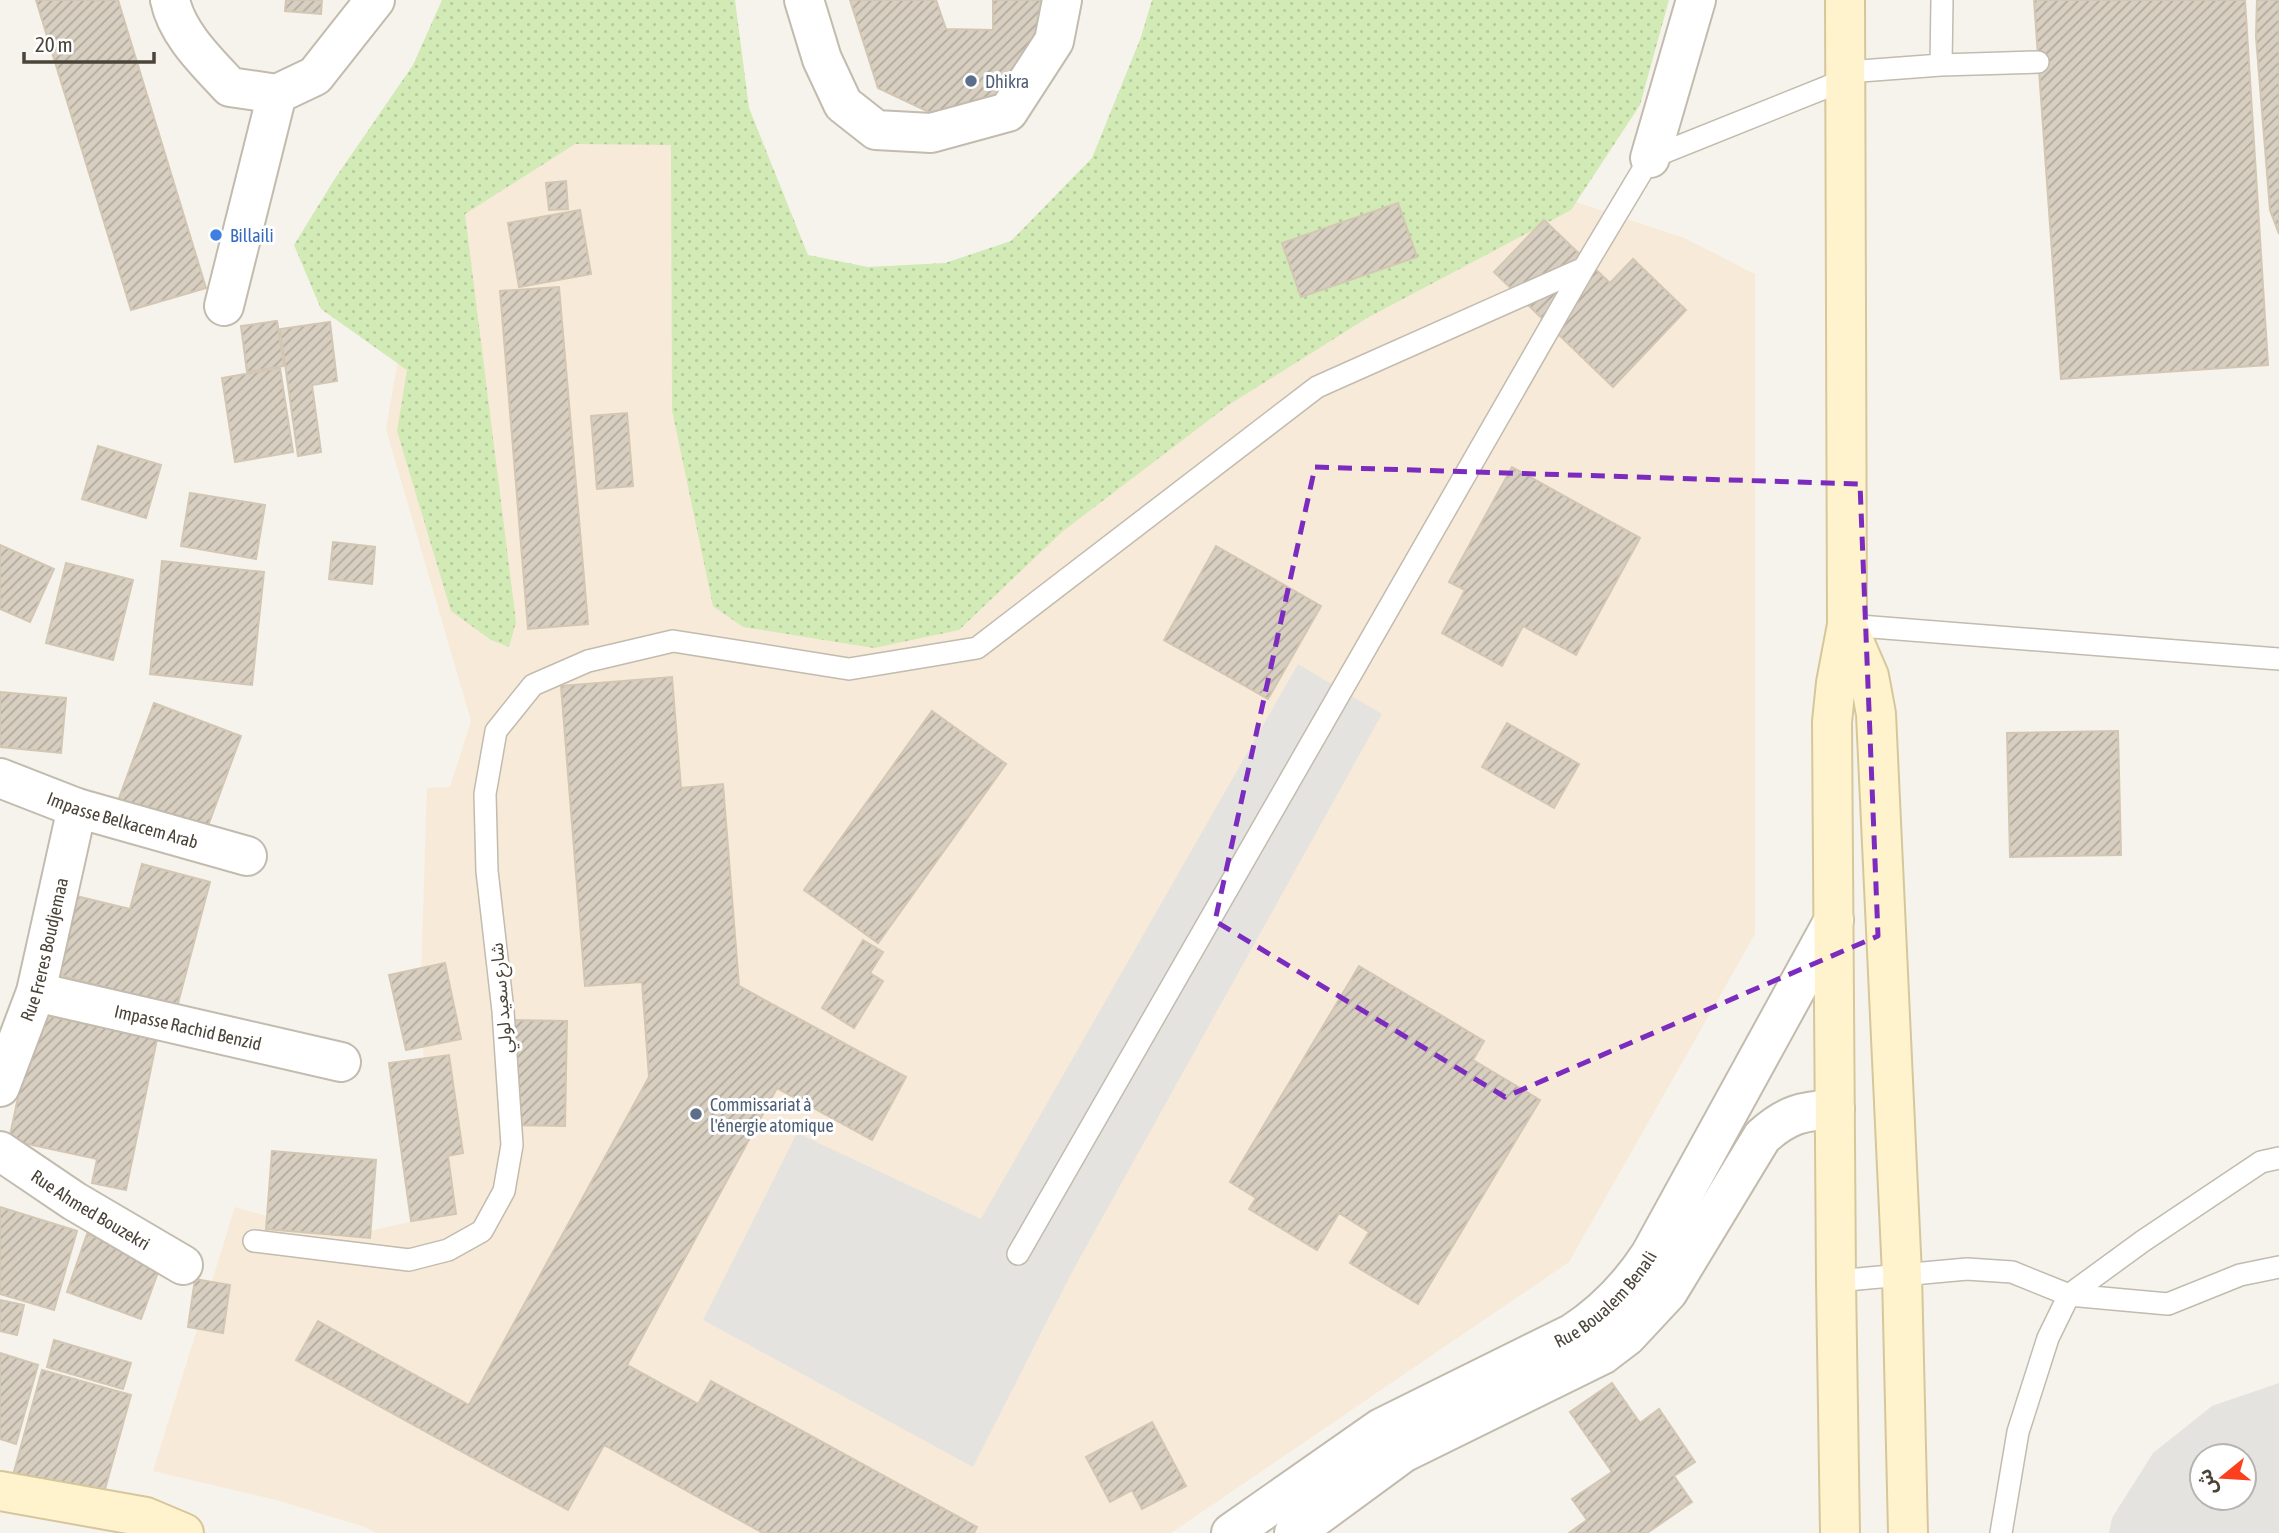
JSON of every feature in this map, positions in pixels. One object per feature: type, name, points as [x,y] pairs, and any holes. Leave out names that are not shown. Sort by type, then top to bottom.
[{"type":"main road","points":[[1840,1533],[1832,722],[1847,625],[1845,0]]},
{"type":"main road","points":[[1847,625],[1869,676],[1875,714],[1902,1275],[1908,1533]]},
{"type":"main road","points":[[0,1491],[146,1517],[184,1533]]},
{"type":"street","points":[[170,0],[173,16],[179,25],[230,87],[277,94],[315,76],[375,0]]},
{"type":"street","points":[[804,0],[822,59],[843,104],[876,130],[931,133],[1008,111],[1054,41],[1062,0]]},
{"type":"street","points":[[1650,158],[1696,0]]},
{"type":"street","points":[[224,306],[277,94]]},
{"type":"street","name":"Impasse Belkacem Arab","points":[[0,778],[77,808],[247,856]]},
{"type":"street","name":"Rue Freres Boudjemaa","points":[[0,1087],[36,992],[77,808]]},
{"type":"street","name":"Rue Boualem Benali","points":[[1231,1533],[1381,1428],[1573,1333],[1616,1299],[1650,1255],[1834,920]]},
{"type":"street","name":"Impasse Rachid Benzid","points":[[36,992],[341,1062]]},
{"type":"street","points":[[1294,1533],[1403,1453],[1602,1354],[1627,1336],[1668,1292],[1762,1137],[1791,1115],[1835,1109]]},
{"type":"street","name":"Rue Ahmed Bouzekri","points":[[0,1151],[74,1201],[183,1265]]},
{"type":"lane","points":[[1941,65],[1942,0]]},
{"type":"lane","points":[[1018,1254],[1584,268],[1650,158],[1847,76],[1941,65],[2038,62]]},
{"type":"lane","name":"شارع سعيد لولي","points":[[254,1241],[409,1259],[448,1250],[482,1231],[504,1191],[512,1145],[503,1011],[487,858],[485,794],[496,731],[533,685],[588,661],[673,641],[849,669],[977,648],[1317,387],[1584,268]]},
{"type":"lane","points":[[1847,625],[2279,659]]},
{"type":"lane","points":[[2001,1533],[2018,1432],[2048,1338],[2070,1295],[2143,1241],[2261,1162],[2279,1158]]},
{"type":"lane","points":[[1836,1281],[1967,1269],[2012,1272],[2070,1295],[2168,1304],[2240,1275],[2279,1267]]},
{"type":"highlighted area","points":[[1315,467],[1860,484],[1878,936],[1505,1097],[1215,921]]},
{"type":"shaded area","points":[[688,0],[806,282],[885,306],[1098,218],[1189,0],[1567,199],[1684,238],[1755,274],[1755,934],[1569,1262],[1171,1533],[377,1533],[276,1500],[153,1471],[235,1207],[342,1237],[437,1216],[420,1010],[427,788],[450,787],[471,721],[386,429],[425,206]]},
{"type":"shaded area","points":[[1298,664],[1382,714],[1071,1274],[973,1467],[703,1320],[797,1133],[981,1219]]},
{"type":"shaded area","points":[[2279,1383],[2279,1533],[2109,1533],[2112,1518],[2153,1453],[2212,1406]]},
{"type":"green space","points":[[442,0],[735,0],[749,108],[808,255],[868,267],[945,263],[1011,241],[1092,158],[1141,37],[1152,0],[1669,0],[1640,105],[1571,210],[1367,318],[1230,404],[1063,531],[959,630],[874,648],[743,627],[713,606],[672,410],[671,145],[575,144],[465,214],[516,622],[509,647],[491,640],[451,611],[397,431],[407,370],[321,309],[294,245],[334,180],[413,65]]},
{"type":"building","points":[[36,0],[118,0],[206,288],[131,310]]},
{"type":"building","points":[[286,0],[322,0],[321,14],[285,11]]},
{"type":"building","points":[[850,0],[936,0],[946,29],[993,30],[993,0],[1043,0],[1041,27],[1001,99],[933,114],[878,88]]},
{"type":"building","points":[[2034,0],[2245,0],[2268,365],[2061,379]]},
{"type":"building","points":[[2257,0],[2279,0],[2279,234],[2270,210],[2256,37]]},
{"type":"building","points":[[566,181],[568,209],[549,210],[546,183]]},
{"type":"building","points":[[1398,203],[1417,257],[1301,297],[1282,243]]},
{"type":"building","points":[[580,210],[591,274],[519,287],[508,223]]},
{"type":"building","points":[[1544,220],[1610,283],[1633,259],[1686,310],[1613,387],[1494,272]]},
{"type":"building","points":[[559,287],[588,624],[528,629],[500,291]]},
{"type":"building","points":[[277,321],[284,366],[247,372],[241,326]]},
{"type":"building","points":[[330,322],[337,381],[312,385],[321,452],[298,456],[280,329]]},
{"type":"building","points":[[280,368],[293,452],[235,462],[222,378]]},
{"type":"building","points":[[627,413],[633,486],[597,489],[591,416]]},
{"type":"building","points":[[98,446],[161,465],[146,518],[82,499]]},
{"type":"building","points":[[1512,467],[1640,538],[1576,655],[1523,626],[1502,666],[1442,633],[1465,590],[1449,582]]},
{"type":"building","points":[[190,493],[265,505],[256,559],[181,546]]},
{"type":"building","points":[[333,542],[375,547],[372,584],[329,579]]},
{"type":"building","points":[[0,545],[54,569],[30,622],[0,609]]},
{"type":"building","points":[[1216,546],[1321,606],[1268,699],[1164,640]]},
{"type":"building","points":[[162,561],[264,572],[252,685],[150,674]]},
{"type":"building","points":[[66,563],[133,580],[113,660],[46,643]]},
{"type":"building","name":"Commissariat à l'énergie atomique","points":[[672,677],[681,788],[723,784],[739,986],[906,1077],[872,1140],[777,1088],[627,1365],[698,1404],[711,1381],[977,1527],[974,1533],[763,1533],[604,1445],[568,1510],[296,1360],[318,1321],[469,1405],[649,1077],[642,982],[585,986],[561,686]]},
{"type":"building","points":[[0,692],[66,698],[61,753],[0,747]]},
{"type":"building","points":[[154,703],[241,736],[205,834],[118,801]]},
{"type":"building","points":[[932,711],[1006,764],[878,943],[804,890]]},
{"type":"building","points":[[1507,723],[1579,764],[1554,808],[1482,767]]},
{"type":"building","points":[[2118,731],[2121,855],[2010,857],[2007,733]]},
{"type":"building","points":[[142,864],[210,882],[177,1007],[56,974],[76,896],[130,909]]},
{"type":"building","points":[[863,940],[883,952],[870,973],[883,981],[854,1028],[822,1008]]},
{"type":"building","points":[[445,963],[461,1039],[406,1050],[389,975]]},
{"type":"building","points":[[1359,966],[1484,1041],[1473,1060],[1540,1100],[1418,1304],[1350,1263],[1369,1232],[1339,1213],[1317,1250],[1249,1209],[1256,1198],[1230,1182]]},
{"type":"building","points":[[36,1013],[157,1039],[126,1190],[92,1183],[97,1159],[9,1140]]},
{"type":"building","points":[[509,1020],[567,1021],[565,1126],[506,1125]]},
{"type":"building","points":[[449,1055],[463,1153],[448,1156],[456,1214],[411,1221],[389,1063]]},
{"type":"building","points":[[272,1151],[376,1160],[370,1238],[266,1229]]},
{"type":"building","points":[[0,1207],[77,1231],[54,1310],[0,1294]]},
{"type":"building","points":[[87,1234],[162,1261],[141,1319],[67,1292]]},
{"type":"building","points":[[195,1279],[230,1285],[223,1333],[188,1327]]},
{"type":"building","points":[[0,1300],[24,1305],[17,1335],[0,1331]]},
{"type":"building","points":[[54,1340],[131,1363],[123,1389],[47,1367]]},
{"type":"building","points":[[0,1353],[38,1365],[16,1444],[0,1439]]},
{"type":"building","points":[[42,1370],[131,1395],[102,1500],[13,1475]]},
{"type":"building","points":[[1612,1383],[1640,1423],[1659,1409],[1695,1462],[1674,1476],[1692,1502],[1647,1533],[1569,1533],[1587,1520],[1572,1499],[1612,1472],[1570,1412]]},
{"type":"building","points":[[1152,1422],[1186,1486],[1142,1509],[1132,1490],[1110,1502],[1086,1457]]},
{"type":"place","name":"Dhikra","points":[[971,81]]},
{"type":"place","name":"Billaili","points":[[216,235]]},
{"type":"place","name":"Commissariat à l'énergie atomique","points":[[696,1114]]}]
